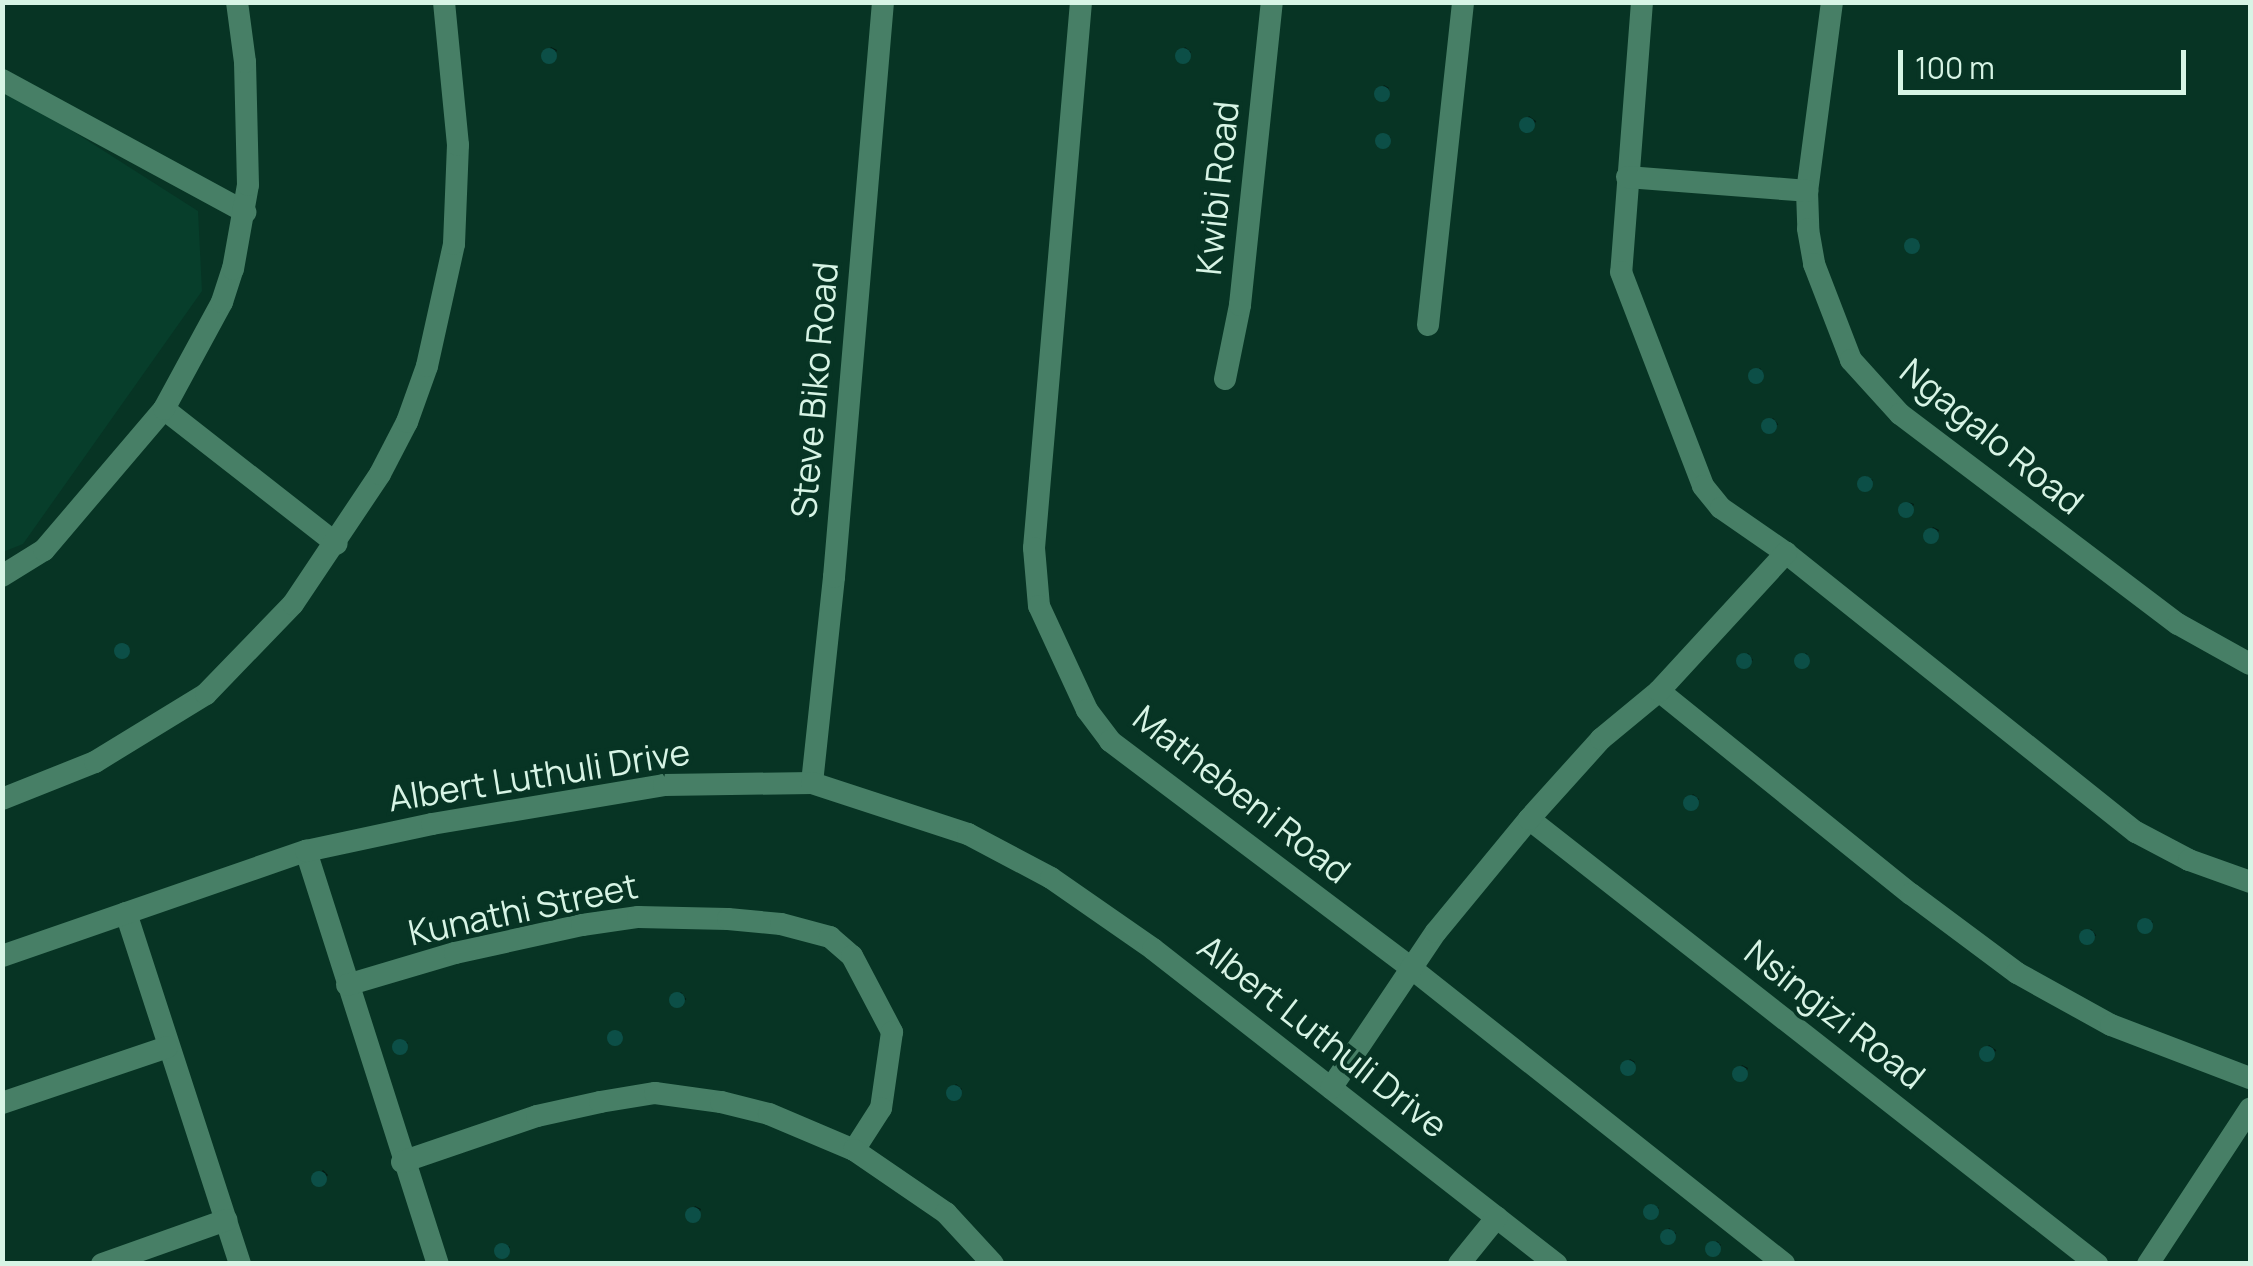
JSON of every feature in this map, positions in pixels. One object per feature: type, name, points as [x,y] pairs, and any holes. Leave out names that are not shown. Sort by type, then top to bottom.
[{"type":"street","points":[[2,576],[44,550],[164,409],[222,302],[245,212],[248,128],[237,2]]},
{"type":"street","points":[[2,799],[95,762],[190,706],[256,646],[337,544],[407,422],[445,298],[459,165],[444,2]]},
{"type":"street","name":"Steve Biko Road","points":[[812,783],[836,558],[883,2]]},
{"type":"street","name":"Mathebeni Road","points":[[1081,2],[1036,510],[1039,606],[1087,710],[1110,740],[1411,968],[1784,1264]]},
{"type":"street","name":"Kwibi Road","points":[[1225,379],[1240,304],[1272,2]]},
{"type":"street","points":[[1428,325],[1463,2]]},
{"type":"street","points":[[1642,2],[1622,272],[1697,475],[1721,508],[1786,553],[2136,832],[2188,860],[2250,882]]},
{"type":"street","name":"Ngagalo Road","points":[[1832,2],[1807,191],[1814,264],[1836,330],[1851,360],[1885,399],[2178,624],[2250,664]]},
{"type":"street","points":[[2,80],[245,212]]},
{"type":"street","points":[[1627,177],[1807,191]]},
{"type":"street","points":[[164,409],[337,544]]},
{"type":"street","points":[[1330,1088],[1411,968],[1529,819],[1601,739],[1659,692],[1786,553]]},
{"type":"street","points":[[1659,692],[1911,894],[2017,973],[2111,1025],[2250,1078]]},
{"type":"street","name":"Albert Luthuli Drive","points":[[2,956],[306,851],[451,820],[664,785],[812,783],[968,834],[1016,857],[1153,949],[1556,1264]]},
{"type":"street","name":"Nsingizi Road","points":[[1529,819],[2097,1264]]},
{"type":"street","points":[[306,851],[402,1162],[438,1264]]},
{"type":"street","points":[[126,914],[240,1264]]},
{"type":"street","name":"Kunathi Street","points":[[347,985],[455,953],[582,924],[638,917],[728,918],[781,924],[830,937],[852,956],[892,1032],[881,1108],[854,1150]]},
{"type":"street","points":[[2,1103],[167,1048]]},
{"type":"street","points":[[402,1162],[536,1116],[655,1093],[769,1114],[854,1150],[946,1213],[993,1264]]},
{"type":"street","points":[[2148,1264],[2250,1109]]},
{"type":"street","points":[[1458,1264],[1497,1217]]},
{"type":"street","points":[[102,1264],[226,1220]]},
{"type":"shaded area","points":[[2,86],[198,211],[202,291],[23,544],[3,552]]},
{"type":"building","points":[[549,48],[557,56],[549,64],[541,56]]},
{"type":"building","points":[[1183,48],[1191,56],[1183,64],[1175,56]]},
{"type":"building","points":[[1382,86],[1390,94],[1382,102],[1374,94]]},
{"type":"building","points":[[1527,117],[1535,125],[1527,133],[1519,125]]},
{"type":"building","points":[[1383,133],[1391,141],[1383,149],[1375,141]]},
{"type":"building","points":[[1912,238],[1920,246],[1912,254],[1904,246]]},
{"type":"building","points":[[1756,368],[1764,376],[1756,384],[1748,376]]},
{"type":"building","points":[[1769,418],[1777,426],[1769,434],[1761,426]]},
{"type":"building","points":[[1865,476],[1873,484],[1865,492],[1857,484]]},
{"type":"building","points":[[1906,502],[1914,510],[1906,518],[1898,510]]},
{"type":"building","points":[[1931,528],[1939,536],[1931,544],[1923,536]]},
{"type":"building","points":[[122,643],[130,651],[122,659],[114,651]]},
{"type":"building","points":[[1744,653],[1752,661],[1744,669],[1736,661]]},
{"type":"building","points":[[1802,653],[1810,661],[1802,669],[1794,661]]},
{"type":"building","points":[[1691,795],[1699,803],[1691,811],[1683,803]]},
{"type":"building","points":[[2145,918],[2153,926],[2145,934],[2137,926]]},
{"type":"building","points":[[2087,929],[2095,937],[2087,945],[2079,937]]},
{"type":"building","points":[[677,992],[685,1000],[677,1008],[669,1000]]},
{"type":"building","points":[[615,1030],[623,1038],[615,1046],[607,1038]]},
{"type":"building","points":[[400,1039],[408,1047],[400,1055],[392,1047]]},
{"type":"building","points":[[1987,1046],[1995,1054],[1987,1062],[1979,1054]]},
{"type":"building","points":[[1628,1060],[1636,1068],[1628,1076],[1620,1068]]},
{"type":"building","points":[[1740,1066],[1748,1074],[1740,1082],[1732,1074]]},
{"type":"building","points":[[954,1085],[962,1093],[954,1101],[946,1093]]},
{"type":"building","points":[[319,1171],[327,1179],[319,1187],[311,1179]]},
{"type":"building","points":[[1651,1204],[1659,1212],[1651,1220],[1643,1212]]},
{"type":"building","points":[[693,1207],[701,1215],[693,1223],[685,1215]]},
{"type":"building","points":[[1668,1229],[1676,1237],[1668,1245],[1660,1237]]},
{"type":"building","points":[[1713,1241],[1721,1249],[1713,1257],[1705,1249]]},
{"type":"building","points":[[502,1243],[510,1251],[502,1259],[494,1251]]}]
